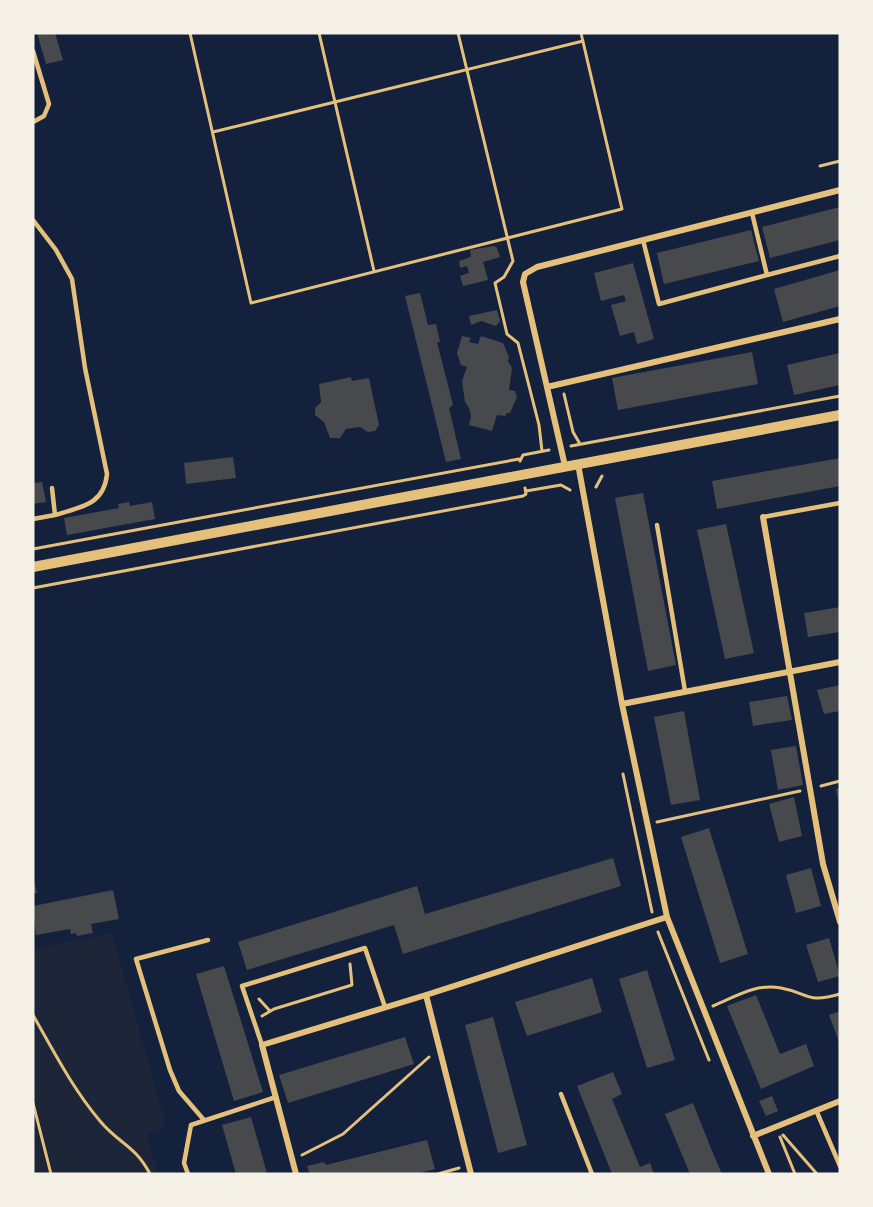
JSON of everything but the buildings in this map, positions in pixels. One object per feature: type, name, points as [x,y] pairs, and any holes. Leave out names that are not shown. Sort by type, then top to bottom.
[{"type":"street","points":[[565,466],[523,282],[525,274],[537,267],[840,190]]},
{"type":"street","points":[[547,387],[840,319]]},
{"type":"street","points":[[33,567],[840,415]]},
{"type":"street","points":[[578,463],[622,704],[667,917],[769,1174]]},
{"type":"street","points":[[763,517],[823,864],[840,922]]},
{"type":"street","points":[[622,704],[840,662]]},
{"type":"street","points":[[296,1174],[262,1045],[667,917]]},
{"type":"street","points":[[426,995],[471,1174]]},
{"type":"street","points":[[753,1136],[840,1101]]},
{"type":"lane","points":[[33,51],[50,104],[44,116],[33,122]]},
{"type":"lane","points":[[752,213],[767,275]]},
{"type":"lane","points":[[33,220],[56,250],[72,279],[85,368],[107,474],[102,495],[78,508],[33,519]]},
{"type":"lane","points":[[643,240],[659,304],[840,256]]},
{"type":"lane","points":[[52,488],[55,515]]},
{"type":"lane","points":[[763,517],[840,503]]},
{"type":"lane","points":[[657,525],[686,691]]},
{"type":"lane","points":[[204,1120],[178,1091],[135,958],[208,940]]},
{"type":"lane","points":[[262,1045],[242,986],[364,948],[385,1007]]},
{"type":"lane","points":[[561,1094],[592,1174]]},
{"type":"lane","points":[[188,1174],[184,1163],[191,1125],[276,1097]]},
{"type":"lane","points":[[816,1110],[840,1166]]},
{"type":"path","points":[[190,33],[251,303],[622,209],[581,33]]},
{"type":"path","points":[[319,33],[374,272]]},
{"type":"path","points":[[458,33],[513,261],[504,277],[495,283],[507,334],[518,343],[539,425],[542,451]]},
{"type":"path","points":[[213,132],[583,41]]},
{"type":"path","points":[[820,166],[840,161]]},
{"type":"path","points":[[562,384],[573,432],[580,444]]},
{"type":"path","points":[[33,549],[519,459]]},
{"type":"path","points":[[658,833],[655,822],[840,782]]},
{"type":"path","points":[[253,1019],[274,1009],[352,985],[349,953]]},
{"type":"path","points":[[709,996],[713,1007],[753,988],[781,988],[807,998],[824,999],[840,994]]},
{"type":"path","points":[[33,1016],[73,1085],[101,1124],[142,1156],[150,1174]]},
{"type":"path","points":[[293,1160],[343,1134],[438,1049]]},
{"type":"path","points":[[33,1103],[51,1174]]},
{"type":"path","points":[[776,1126],[795,1174]]},
{"type":"path","points":[[776,1126],[817,1174]]},
{"type":"path","points":[[438,1174],[468,1166]]},
{"type":"shaded area","points":[[112,933],[166,1125],[146,1135],[159,1174],[33,1174],[33,949]]}]
